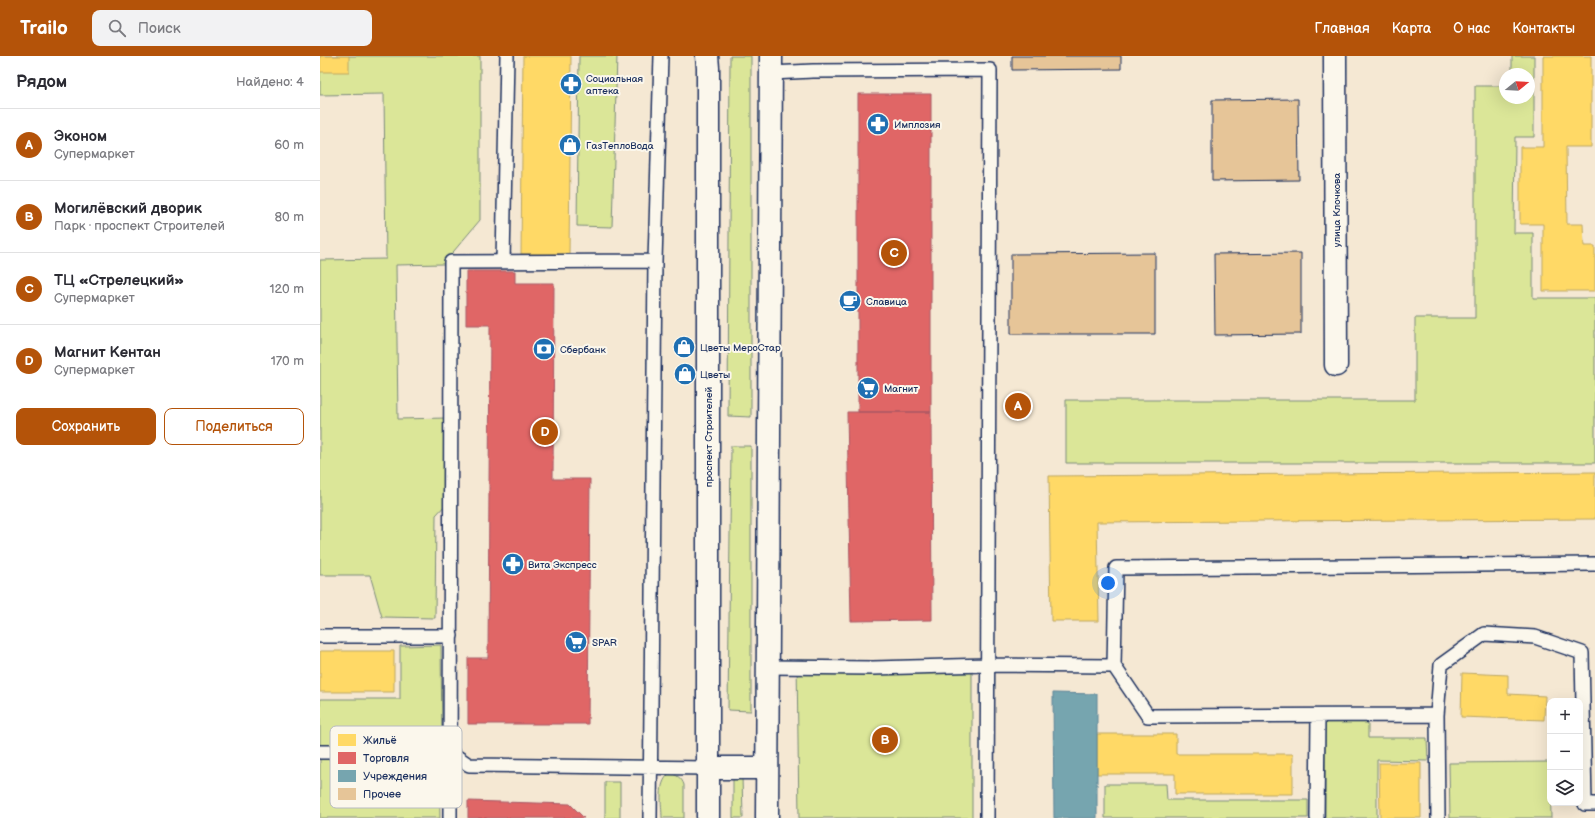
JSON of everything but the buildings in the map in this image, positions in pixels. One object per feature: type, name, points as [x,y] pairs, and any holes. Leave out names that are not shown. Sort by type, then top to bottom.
[{"type":"main road","name":"проспект Строителей","points":[[707,56],[708,818]]},
{"type":"main road","name":"улица Клочкова","points":[[1335,56],[1336,365]]},
{"type":"main road","points":[[767,818],[771,65]]},
{"type":"main road","points":[[707,768],[767,768]]},
{"type":"lane","points":[[503,262],[506,56]]},
{"type":"lane","points":[[650,818],[649,766],[655,261],[661,56]]},
{"type":"lane","points":[[771,65],[812,71],[990,70],[986,818]]},
{"type":"lane","points":[[450,726],[451,262],[655,261]]},
{"type":"lane","points":[[1437,715],[1148,716],[1114,666],[1116,568],[1595,564]]},
{"type":"lane","points":[[1438,818],[1437,715],[1441,665],[1484,634],[1535,637],[1582,653],[1585,804],[1595,804]]},
{"type":"lane","points":[[320,636],[451,636]]},
{"type":"lane","points":[[768,667],[866,668],[987,665],[1114,666]]},
{"type":"lane","points":[[1317,818],[1318,716]]},
{"type":"lane","points":[[462,760],[469,765],[649,766],[707,768]]},
{"type":"green space","points":[[320,56],[480,56],[480,220],[443,264],[396,265],[398,419],[447,418],[447,503],[436,515],[435,618],[382,617],[370,575],[320,575],[320,260],[386,259],[384,94],[320,95]]},
{"type":"green space","points":[[579,56],[617,56],[612,227],[577,226]]},
{"type":"green space","points":[[730,56],[751,56],[751,417],[728,416]]},
{"type":"green space","points":[[1512,56],[1534,56],[1534,68],[1512,68]]},
{"type":"green space","points":[[1475,86],[1499,86],[1499,104],[1534,104],[1534,137],[1515,137],[1514,233],[1533,233],[1533,298],[1595,298],[1595,463],[1066,463],[1066,400],[1415,400],[1415,318],[1475,318]]},
{"type":"green space","points":[[731,446],[751,446],[751,711],[728,710]]},
{"type":"green space","points":[[441,645],[442,726],[330,726],[330,745],[320,745],[320,699],[400,699],[400,646]]},
{"type":"green space","points":[[797,660],[972,662],[972,818],[799,818]]},
{"type":"green space","points":[[1325,720],[1368,721],[1368,738],[1427,738],[1428,761],[1377,760],[1377,818],[1325,818]]},
{"type":"green space","points":[[320,758],[330,758],[330,808],[440,808],[440,818],[320,818]]},
{"type":"green space","points":[[1547,762],[1547,806],[1551,806],[1551,818],[1450,818],[1449,763]]},
{"type":"green space","points":[[669,774],[678,777],[682,780],[684,785],[684,818],[662,818],[662,789],[665,778]]},
{"type":"green space","points":[[733,776],[742,776],[743,818],[733,818]]},
{"type":"green space","points":[[605,782],[620,782],[620,818],[605,818]]},
{"type":"green space","points":[[1105,784],[1166,784],[1167,800],[1308,800],[1308,818],[1105,818]]},
{"type":"place","name":"Социальная аптека","points":[[571,84]]},
{"type":"place","name":"Имплозия","points":[[878,124]]},
{"type":"place","name":"ГазТеплоВода","points":[[570,145]]},
{"type":"place","name":"ТЦ «Стрелецкий»","points":[[894,253]]},
{"type":"place","name":"Славица","points":[[850,301]]},
{"type":"place","name":"Цветы МероСтар","points":[[684,347]]},
{"type":"place","name":"Сбербанк","points":[[544,349]]},
{"type":"place","name":"Цветы","points":[[685,374]]},
{"type":"place","name":"Магнит","points":[[868,388]]},
{"type":"place","name":"Эконом","points":[[1018,406]]},
{"type":"place","name":"Магнит Кентан","points":[[545,432]]},
{"type":"place","name":"Вита Экспресс","points":[[513,564]]},
{"type":"place","name":"SPAR","points":[[576,642]]},
{"type":"place","name":"Могилёвский дворик","points":[[885,740]]}]
